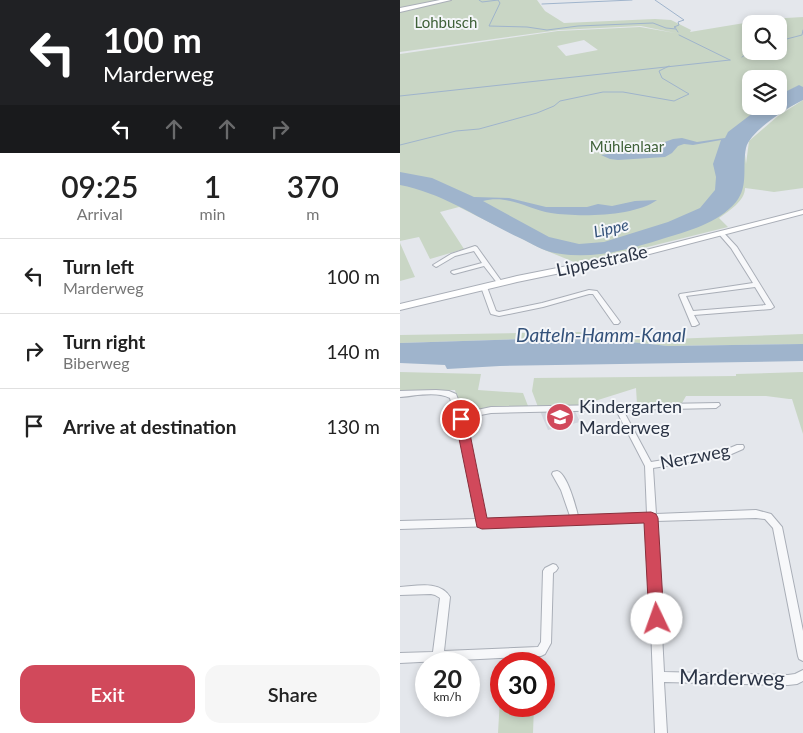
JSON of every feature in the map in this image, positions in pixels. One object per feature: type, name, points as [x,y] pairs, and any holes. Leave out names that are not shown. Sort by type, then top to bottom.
[{"type":"main road","points":[[400,10],[448,0]]},
{"type":"main road","name":"Lippestraße","points":[[400,307],[500,283],[638,254],[803,212]]},
{"type":"street","points":[[690,313],[771,307],[734,247],[721,233]]},
{"type":"street","points":[[436,265],[452,256],[475,248],[500,283]]},
{"type":"street","points":[[454,272],[486,264]]},
{"type":"street","points":[[695,324],[682,295],[757,285]]},
{"type":"street","points":[[484,287],[493,312],[499,314],[595,292],[616,322]]},
{"type":"street","points":[[400,394],[442,392],[453,397],[457,416],[461,419],[482,524]]},
{"type":"street","points":[[461,419],[468,415],[491,410],[716,405]]},
{"type":"street","points":[[618,408],[649,466],[660,677],[661,733]]},
{"type":"street","name":"Nerzweg","points":[[649,466],[727,453],[740,447]]},
{"type":"street","points":[[556,474],[561,480],[572,506],[575,520]]},
{"type":"street","name":"Marderweg","points":[[400,525],[762,514],[773,520],[777,527],[803,656]]},
{"type":"street","points":[[480,654],[538,652],[543,650],[546,643],[548,571],[553,568]]},
{"type":"street","points":[[400,591],[436,590],[445,597],[438,652]]},
{"type":"street","points":[[400,658],[415,657]]},
{"type":"street","name":"Marderweg","points":[[660,677],[788,680],[797,679],[803,675]]},
{"type":"shaded area","name":"Kindergarten Marderweg","points":[[574,409],[580,422],[548,430],[540,411]]},
{"type":"green space","name":"Mühlenlaar","points":[[400,0],[537,0],[545,11],[564,23],[671,20],[691,30],[690,32],[742,23],[742,60],[787,60],[787,18],[803,17],[803,99],[787,109],[787,70],[742,70],[742,115],[778,115],[765,123],[744,145],[746,164],[749,141],[778,116],[787,115],[787,110],[803,100],[803,188],[774,192],[745,188],[739,201],[732,209],[719,218],[728,227],[579,264],[542,249],[459,207],[440,212],[464,249],[430,259],[419,237],[400,241],[400,54],[558,31],[640,27],[675,33],[641,26],[559,30],[400,52]],"holes":[[[584,40],[598,50],[566,56],[557,46]]]},
{"type":"green space","points":[[400,243],[415,277],[400,281]]},
{"type":"green space","points":[[578,332],[671,339],[803,334],[803,344],[668,346],[583,337],[400,343],[400,335]]},
{"type":"green space","points":[[400,372],[481,374],[478,390],[523,393],[528,407],[461,413],[455,390],[400,390]]},
{"type":"green space","points":[[803,372],[803,434],[792,399],[766,396],[686,396],[682,403],[637,404],[636,388],[579,406],[538,407],[532,391],[534,378],[736,376],[736,374]]},
{"type":"green space","points":[[499,717],[534,717],[533,733],[498,733]]},
{"type":"water","points":[[799,85],[803,87],[803,100],[787,109],[787,91]]},
{"type":"water","points":[[750,115],[778,115],[754,134],[749,141],[745,155],[744,183],[736,202],[720,216],[702,226],[636,247],[609,253],[569,255],[551,252],[537,247],[447,201],[400,185],[400,172],[432,178],[474,197],[509,198],[546,207],[587,207],[598,204],[612,206],[635,201],[657,200],[635,210],[590,215],[551,213],[501,199],[483,201],[549,237],[579,244],[604,242],[668,222],[700,208],[715,190],[716,177],[713,164],[721,140],[693,145],[684,144],[678,146],[665,157],[618,160],[601,155],[648,148],[673,139],[682,138],[697,142],[725,138],[728,132]]},
{"type":"water","points":[[583,337],[668,346],[803,344],[803,361],[500,366],[447,369],[445,365],[400,363],[400,343]]},
{"type":"waterway","points":[[479,0],[482,2],[498,0],[500,3],[489,26],[527,27],[547,30],[578,26],[653,23],[666,28],[676,29],[678,32]]},
{"type":"waterway","points":[[542,4],[632,0]]},
{"type":"waterway","points":[[655,0],[684,20],[678,22],[679,25],[674,27],[676,28]]},
{"type":"waterway","points":[[787,39],[802,35],[803,30]]},
{"type":"waterway","points":[[667,67],[730,60],[679,35]]},
{"type":"waterway","points":[[400,96],[667,67]]},
{"type":"waterway","points":[[400,145],[456,131],[479,129],[537,113],[554,106],[560,101],[603,92],[623,92],[674,101],[689,94],[662,78],[659,71],[667,67]]},
{"type":"place","name":"Kindergarten Marderweg","points":[[560,417]]},
{"type":"route","points":[[461,419],[460,422],[482,524],[651,518],[657,619]]},
{"type":"park label","name":"Lohbusch","points":[[446,23]]},
{"type":"water label","name":"Lippe","points":[[611,228]]},
{"type":"water label","name":"Datteln-Hamm-Kanal","points":[[601,335]]}]
